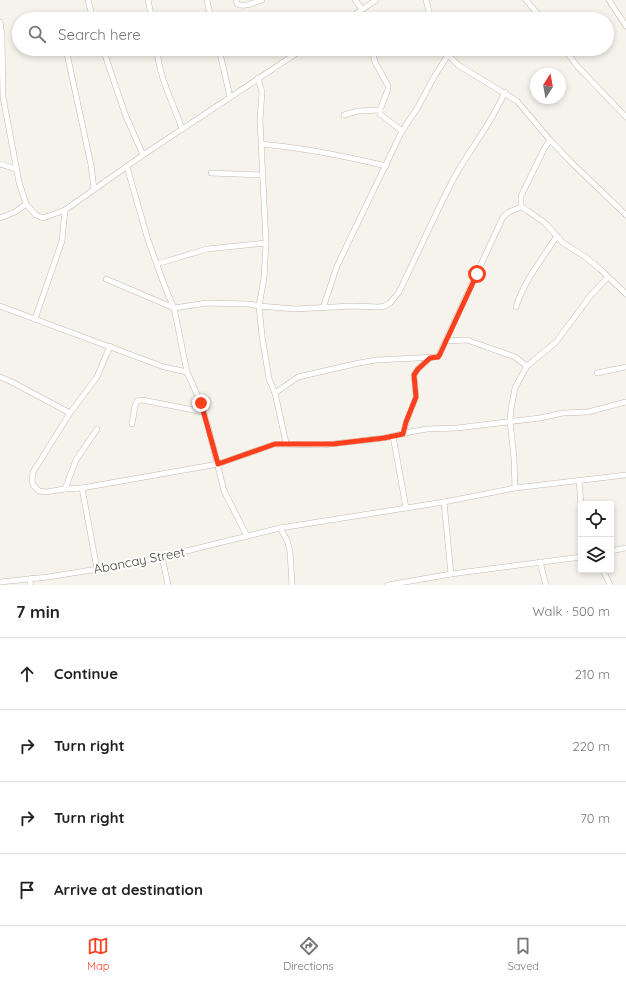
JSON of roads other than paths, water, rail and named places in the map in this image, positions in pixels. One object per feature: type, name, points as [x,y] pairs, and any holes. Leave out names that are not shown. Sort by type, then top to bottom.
[{"type":"street","points":[[88,0],[91,12]]},
{"type":"street","points":[[148,0],[151,12]]},
{"type":"street","points":[[207,0],[210,12]]},
{"type":"street","points":[[236,0],[241,6],[262,0]]},
{"type":"street","points":[[355,0],[362,9]]},
{"type":"street","points":[[360,12],[376,0]]},
{"type":"street","points":[[422,0],[426,0],[429,12]]},
{"type":"street","points":[[526,0],[536,12]]},
{"type":"street","points":[[609,0],[626,26]]},
{"type":"street","points":[[0,22],[2,35],[3,97],[16,169],[26,204],[36,215],[43,218],[65,210],[94,188],[293,56]]},
{"type":"street","points":[[68,56],[91,165],[94,188]]},
{"type":"street","points":[[105,56],[123,108],[143,155]]},
{"type":"street","points":[[157,56],[163,83],[182,129]]},
{"type":"street","points":[[221,56],[230,98]]},
{"type":"street","points":[[374,56],[375,62],[388,86],[380,114],[402,131]]},
{"type":"street","points":[[323,308],[337,266],[402,131],[418,107],[447,56]]},
{"type":"street","points":[[449,56],[458,65],[505,92],[517,101],[571,162],[626,215]]},
{"type":"street","points":[[569,56],[578,67],[626,116]]},
{"type":"street","points":[[258,78],[262,92],[260,120],[266,243],[264,278],[259,306],[269,379],[275,393],[286,443]]},
{"type":"street","points":[[106,280],[174,308],[207,303],[249,304],[295,309],[385,306],[394,299],[399,292],[440,204],[461,166],[488,126],[505,92]]},
{"type":"street","points":[[344,115],[358,111],[380,110]]},
{"type":"street","points":[[521,207],[521,196],[524,189],[550,140]]},
{"type":"street","points":[[261,144],[299,148],[350,157],[386,166]]},
{"type":"street","points":[[0,164],[16,169]]},
{"type":"street","points":[[127,167],[147,234],[165,287],[174,308],[188,372],[204,412],[224,491],[247,536]]},
{"type":"street","points":[[211,173],[262,174]]},
{"type":"street","points":[[0,218],[15,212],[26,204]]},
{"type":"street","points":[[521,207],[545,224],[563,242],[600,269],[626,294]]},
{"type":"street","points":[[275,393],[298,377],[359,363],[376,360],[438,357],[503,217],[509,212],[521,207]]},
{"type":"street","points":[[35,319],[62,240],[65,210]]},
{"type":"street","points":[[516,307],[525,284],[557,236]]},
{"type":"street","points":[[158,264],[207,249],[266,243]]},
{"type":"street","points":[[515,488],[514,458],[510,421],[515,388],[527,366],[556,342],[590,295],[608,277]]},
{"type":"street","points":[[0,306],[164,367],[188,372]]},
{"type":"street","points":[[446,341],[467,340],[515,357],[527,366]]},
{"type":"street","points":[[110,346],[96,377],[70,413],[34,468],[32,475],[33,485],[39,491],[46,492],[82,488],[218,464],[265,446],[275,444],[333,444],[384,438],[427,429],[457,428],[540,418],[563,413],[588,412],[626,402]]},
{"type":"street","points":[[403,434],[416,397],[414,375],[430,358]]},
{"type":"street","points":[[597,373],[626,367]]},
{"type":"street","points":[[0,377],[70,413]]},
{"type":"street","points":[[132,424],[135,406],[137,402],[142,400],[204,412]]},
{"type":"street","points":[[65,489],[76,460],[97,429]]},
{"type":"street","points":[[393,436],[406,508]]},
{"type":"street","name":"Abancay Street","points":[[0,582],[97,569],[162,557],[280,528],[444,502],[515,488],[626,475]]},
{"type":"street","points":[[579,481],[581,501]]},
{"type":"street","points":[[82,488],[97,569]]},
{"type":"street","points":[[444,502],[451,574]]},
{"type":"street","points":[[280,528],[287,540],[290,551],[292,585]]},
{"type":"street","points":[[614,550],[626,548]]},
{"type":"street","points":[[162,557],[168,585]]},
{"type":"street","points":[[388,585],[425,582],[451,574],[578,557]]},
{"type":"street","points":[[540,562],[546,585]]},
{"type":"street","points":[[605,573],[610,585]]},
{"type":"street","points":[[30,585],[31,578]]}]
